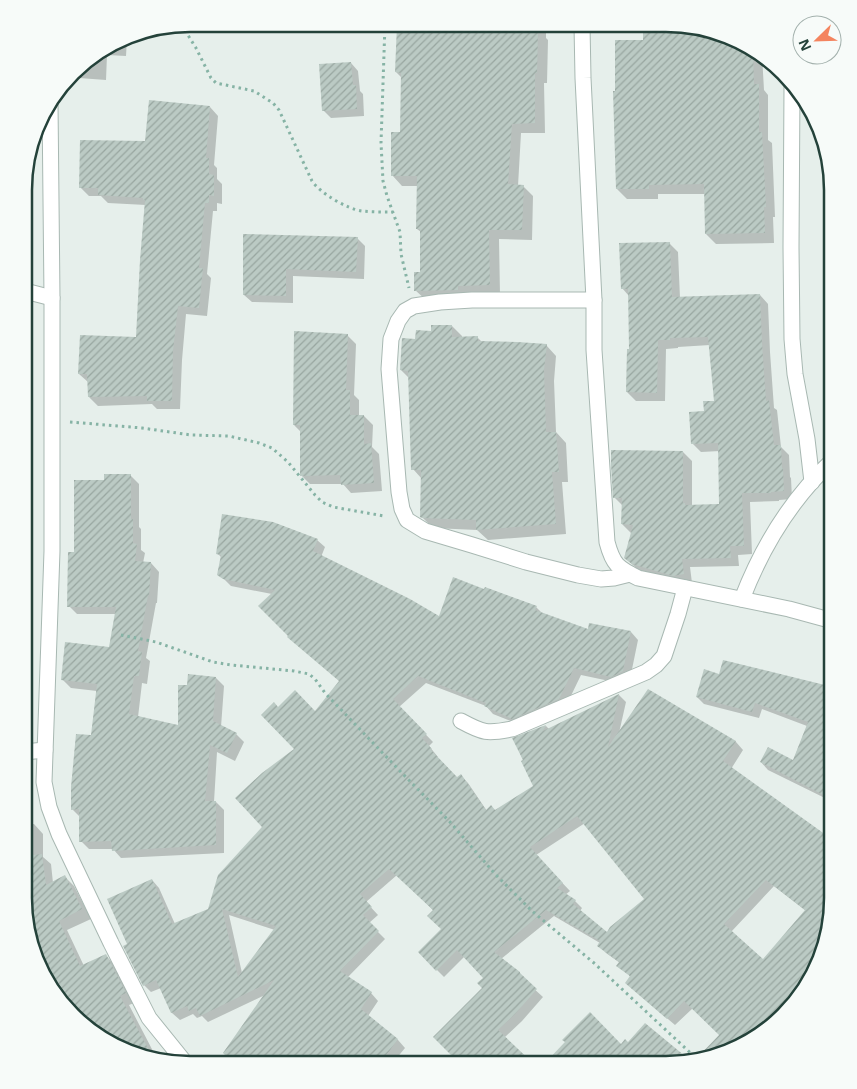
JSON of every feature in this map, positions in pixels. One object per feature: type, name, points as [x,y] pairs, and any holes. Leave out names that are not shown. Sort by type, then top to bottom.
[{"type":"street","points":[[582,33],[594,300],[594,360],[608,542],[611,556],[617,565],[638,578],[789,609],[824,619]]},
{"type":"street","points":[[792,94],[792,339],[795,374],[808,439],[812,482]]},
{"type":"street","points":[[50,120],[52,551],[44,782],[49,807],[59,834],[111,943],[149,1018],[180,1056]]},
{"type":"street","points":[[32,293],[52,298]]},
{"type":"street","points":[[594,300],[472,300],[414,306],[405,311],[398,321],[391,338],[389,369],[399,492],[402,509],[408,520],[425,531],[526,562],[578,575],[601,579],[630,574]]},
{"type":"street","points":[[742,599],[752,574],[775,531],[798,498],[824,469]]},
{"type":"street","points":[[461,721],[478,731],[494,733],[512,729],[646,672],[664,656],[685,588]]},
{"type":"street","points":[[32,751],[45,750]]},
{"type":"path","points":[[185,33],[196,48],[211,78],[216,82],[254,91],[273,103],[279,110],[312,181],[317,187],[338,201],[360,211],[393,212]]},
{"type":"path","points":[[384,33],[383,181],[400,232],[404,270],[414,306]]},
{"type":"path","points":[[52,420],[142,428],[191,435],[230,436],[259,443],[272,448],[288,462],[322,502],[333,507],[408,520]]},
{"type":"path","points":[[121,635],[156,642],[213,662],[309,674],[325,693],[450,822],[496,875],[532,911],[594,963],[691,1054]]},
{"type":"building","points":[[397,33],[538,33],[537,73],[535,73],[535,123],[512,124],[508,184],[524,185],[522,230],[489,230],[490,285],[458,286],[458,290],[414,291],[414,272],[420,272],[420,229],[416,229],[417,176],[391,176],[391,132],[400,132],[401,73],[395,72]]},
{"type":"building","points":[[643,33],[687,34],[727,45],[753,59],[754,84],[759,84],[759,132],[762,132],[766,207],[764,207],[765,233],[705,234],[704,184],[649,185],[649,189],[616,189],[613,91],[615,91],[615,40],[643,40]]},
{"type":"building","points":[[351,62],[353,85],[356,85],[357,109],[322,111],[319,64]]},
{"type":"building","points":[[149,100],[210,106],[206,158],[209,158],[209,174],[214,175],[214,196],[209,195],[209,203],[205,203],[199,268],[203,268],[199,308],[178,306],[173,351],[172,401],[147,401],[147,396],[88,397],[87,374],[78,374],[80,335],[136,337],[145,200],[143,198],[98,195],[98,188],[79,188],[80,140],[145,141]]},
{"type":"building","points":[[243,234],[358,237],[356,272],[286,269],[286,296],[243,295]]},
{"type":"building","points":[[670,242],[672,297],[760,294],[766,401],[769,400],[774,445],[781,445],[784,491],[742,493],[744,546],[730,546],[731,558],[682,559],[684,574],[673,576],[632,564],[624,558],[633,525],[621,524],[622,498],[613,498],[611,465],[611,450],[683,451],[683,503],[685,505],[719,504],[718,443],[691,444],[689,412],[704,411],[703,401],[714,401],[708,337],[658,340],[657,393],[626,392],[627,349],[629,349],[628,289],[621,289],[619,243]]},
{"type":"building","points":[[431,325],[452,325],[452,337],[478,336],[478,341],[547,344],[544,370],[546,432],[556,432],[559,472],[552,472],[556,524],[476,530],[476,520],[420,517],[421,470],[411,470],[408,371],[400,370],[402,338],[415,339],[416,330],[431,331]]},
{"type":"building","points":[[294,331],[348,334],[346,390],[350,390],[350,415],[364,415],[364,444],[371,443],[374,483],[341,485],[340,475],[300,476],[300,425],[293,425]]},
{"type":"building","points":[[104,474],[131,474],[133,543],[137,544],[135,561],[151,562],[149,596],[138,651],[142,652],[139,676],[134,676],[129,714],[178,725],[178,685],[187,685],[188,674],[216,677],[213,721],[237,733],[227,753],[210,745],[205,801],[216,801],[216,845],[112,851],[111,841],[79,842],[79,809],[71,810],[71,787],[76,734],[91,735],[97,684],[61,680],[65,642],[109,647],[116,607],[67,607],[68,552],[74,552],[74,480],[104,480]]},
{"type":"building","points":[[222,514],[273,522],[318,539],[313,551],[410,599],[439,616],[453,577],[537,606],[535,610],[588,629],[589,623],[631,631],[623,671],[611,677],[574,668],[559,699],[512,719],[484,706],[486,703],[418,676],[393,699],[427,734],[422,738],[431,750],[457,777],[461,774],[486,810],[491,805],[495,810],[533,786],[512,738],[546,725],[543,731],[619,694],[608,747],[648,689],[736,741],[723,761],[824,834],[824,908],[821,929],[812,959],[792,995],[763,1024],[727,1044],[703,1052],[719,1035],[684,1001],[667,1019],[625,983],[630,976],[616,966],[619,962],[597,946],[600,941],[546,910],[494,952],[520,972],[537,989],[498,1030],[525,1056],[452,1056],[433,1037],[482,988],[477,983],[483,978],[457,950],[436,971],[418,952],[441,929],[427,916],[433,910],[389,869],[360,894],[372,907],[363,915],[379,931],[340,971],[372,992],[361,1009],[398,1039],[386,1056],[224,1056],[223,1053],[274,980],[200,1016],[196,1008],[189,1011],[187,1006],[171,1013],[156,980],[143,986],[123,946],[127,944],[107,899],[152,879],[172,924],[208,909],[218,875],[262,827],[235,798],[262,773],[294,749],[261,715],[274,702],[278,707],[295,690],[315,711],[339,681],[287,637],[258,606],[275,590],[223,579],[217,575],[221,555],[216,554]],"holes":[[[577,816],[644,899],[610,927],[607,932],[573,904],[576,900],[557,888],[563,883],[530,847]],[[766,880],[805,910],[763,959],[724,924]],[[222,909],[276,926],[238,977]]]},
{"type":"building","points":[[723,660],[824,685],[824,795],[760,762],[768,747],[793,760],[808,722],[755,703],[752,712],[696,697],[704,669],[719,674]]},
{"type":"building","points":[[42,854],[46,885],[65,875],[82,909],[59,921],[80,966],[106,954],[126,993],[120,996],[149,1051],[130,1044],[94,1024],[65,995],[54,977],[38,939],[34,919],[32,855]]},
{"type":"building","points":[[590,1012],[621,1044],[625,1039],[628,1042],[645,1023],[684,1055],[552,1056],[565,1042],[562,1040]]}]
